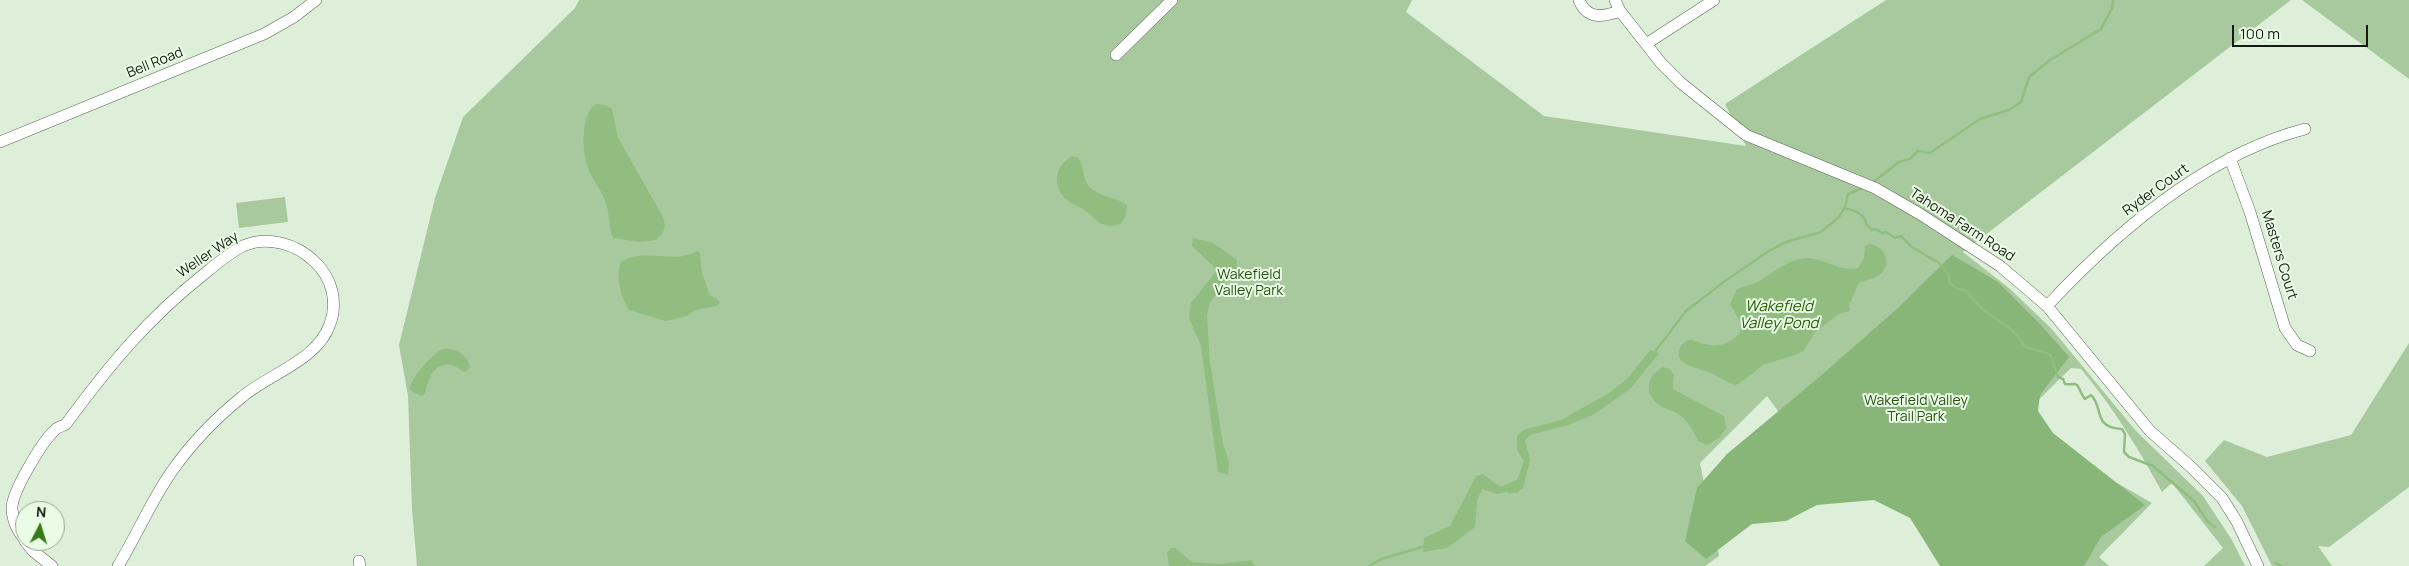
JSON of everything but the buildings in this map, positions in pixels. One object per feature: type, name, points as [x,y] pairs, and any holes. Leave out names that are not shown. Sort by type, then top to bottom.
[{"type":"street","name":"Bell Road","points":[[0,142],[264,34],[294,17],[316,0]]},
{"type":"street","points":[[1116,55],[1172,0]]},
{"type":"street","points":[[1579,0],[1584,9],[1595,16],[1606,16],[1618,5]]},
{"type":"street","points":[[1646,44],[1714,0]]},
{"type":"street","name":"Tahoma Farm Road","points":[[1618,5],[1646,44],[1680,84],[1746,135],[1875,188],[1920,214],[2000,266],[2046,306],[2150,430],[2222,498],[2237,522],[2258,566]]},
{"type":"street","name":"Ryder Court","points":[[2046,306],[2093,258],[2120,235],[2182,189],[2230,158],[2262,142],[2305,129]]},
{"type":"street","name":"Masters Court","points":[[2230,158],[2250,212],[2286,328],[2292,340],[2310,351]]},
{"type":"street","name":"Weller Way","points":[[15,528],[11,507],[21,482],[38,450],[56,428],[66,424],[108,367],[134,337],[171,300],[243,246],[258,242],[277,242],[294,246],[311,257],[324,270],[332,289],[334,306],[330,325],[320,343],[309,353],[242,397],[192,447],[172,471],[118,566]]},
{"type":"street","name":"Weller Way","points":[[33,551],[52,566]]},
{"type":"green space","name":"Wakefield Valley Park","points":[[579,0],[1412,0],[1406,12],[1544,116],[1746,146],[1725,104],[1886,0],[2291,0],[1963,252],[2009,288],[2051,328],[2136,431],[2203,496],[2232,540],[2245,566],[2204,566],[2223,548],[2172,483],[2162,492],[2104,398],[2081,369],[2071,368],[2014,424],[2152,503],[2099,557],[2109,566],[1952,566],[1948,535],[1823,473],[1767,396],[1700,463],[1719,556],[1705,566],[417,566],[412,509],[408,396],[399,345],[435,198],[463,117],[575,8]]},
{"type":"green space","points":[[2302,0],[2409,0],[2409,79]]},
{"type":"green space","points":[[285,197],[288,222],[239,228],[236,203]]},
{"type":"green space","name":"Wakefield Valley Trail Park","points":[[1952,255],[1998,282],[2041,325],[2069,357],[2040,395],[2038,411],[2053,433],[2145,505],[2101,537],[2084,566],[1940,566],[1910,518],[1874,500],[1817,505],[1786,521],[1752,524],[1706,559],[1685,541],[1697,488],[1727,454],[1899,307]]},
{"type":"green space","points":[[2409,343],[2409,487],[2329,547],[2318,546],[2332,566],[2272,566],[2242,506],[2205,461],[2224,440],[2267,457],[2351,435]]},
{"type":"water","points":[[596,104],[606,105],[612,109],[618,138],[662,215],[664,229],[656,240],[639,242],[614,238],[611,234],[606,204],[589,170],[584,150],[585,123],[591,109]]},
{"type":"water","points":[[1072,156],[1080,161],[1086,182],[1092,189],[1127,205],[1126,215],[1121,224],[1107,226],[1102,224],[1063,196],[1058,185],[1058,174],[1063,164]]},
{"type":"water","points":[[1193,238],[1213,243],[1237,260],[1236,275],[1228,277],[1221,286],[1209,305],[1207,316],[1210,362],[1223,444],[1229,462],[1228,475],[1218,472],[1201,346],[1189,318],[1191,303],[1217,270],[1192,246]]},
{"type":"water","name":"Wakefield Valley Pond","points":[[1870,244],[1881,249],[1886,257],[1887,262],[1883,272],[1878,276],[1859,283],[1849,305],[1850,311],[1839,314],[1816,331],[1804,350],[1798,354],[1762,365],[1736,385],[1688,365],[1679,357],[1678,352],[1681,346],[1687,341],[1691,340],[1718,345],[1727,343],[1740,333],[1741,323],[1730,304],[1737,289],[1757,282],[1795,260],[1808,258],[1839,267],[1858,268],[1864,258],[1865,246]]},
{"type":"water","points":[[697,251],[700,253],[702,273],[710,296],[720,302],[717,306],[695,310],[687,316],[666,321],[629,310],[620,287],[619,268],[621,262],[638,256],[679,257]]},
{"type":"water","points":[[442,349],[451,349],[460,353],[467,359],[470,368],[465,372],[452,365],[439,366],[432,373],[425,393],[421,396],[410,390],[417,373]]},
{"type":"water","points":[[1650,350],[1659,353],[1630,389],[1593,415],[1568,425],[1530,435],[1525,440],[1530,460],[1523,489],[1497,494],[1482,489],[1477,501],[1475,527],[1447,548],[1423,552],[1424,538],[1450,526],[1476,476],[1483,474],[1500,487],[1517,480],[1524,461],[1517,450],[1517,436],[1523,430],[1561,420],[1609,393],[1628,378]]},
{"type":"water","points":[[1663,367],[1670,369],[1674,375],[1673,389],[1724,416],[1726,428],[1720,437],[1708,445],[1698,441],[1680,415],[1656,403],[1649,392],[1650,381],[1652,376]]},
{"type":"water","points":[[1171,548],[1175,548],[1192,562],[1220,564],[1251,560],[1255,566],[1169,566],[1167,553]]},
{"type":"waterway","points":[[1872,183],[1899,162],[1910,159],[1918,151],[1930,153],[1980,119],[2009,110],[2021,102],[2029,77],[2050,60],[2101,29],[2112,8],[2113,0]]},
{"type":"waterway","points":[[1654,353],[1686,311],[1769,251],[1786,242],[1821,232],[1839,217],[1845,207],[1848,194],[1863,188]]},
{"type":"waterway","points":[[1844,208],[1861,215],[1872,230],[1876,229],[1882,233],[1886,232],[1895,238],[1901,236],[1912,247],[1939,263],[1948,274],[1950,283],[1957,289],[1965,290],[1969,293],[1978,305],[2015,333],[2025,347],[2049,354],[2058,377],[2063,379],[2065,384],[2077,385],[2085,399],[2091,395],[2095,400],[2102,421],[2106,425],[2122,429],[2125,434],[2124,452],[2129,457],[2153,466],[2194,501],[2208,522],[2215,527]]},
{"type":"waterway","points":[[1509,492],[1518,491],[1519,489]]},
{"type":"waterway","points":[[1369,566],[1381,559],[1426,546]]},
{"type":"waterway","points":[[2276,563],[2281,566]]}]
